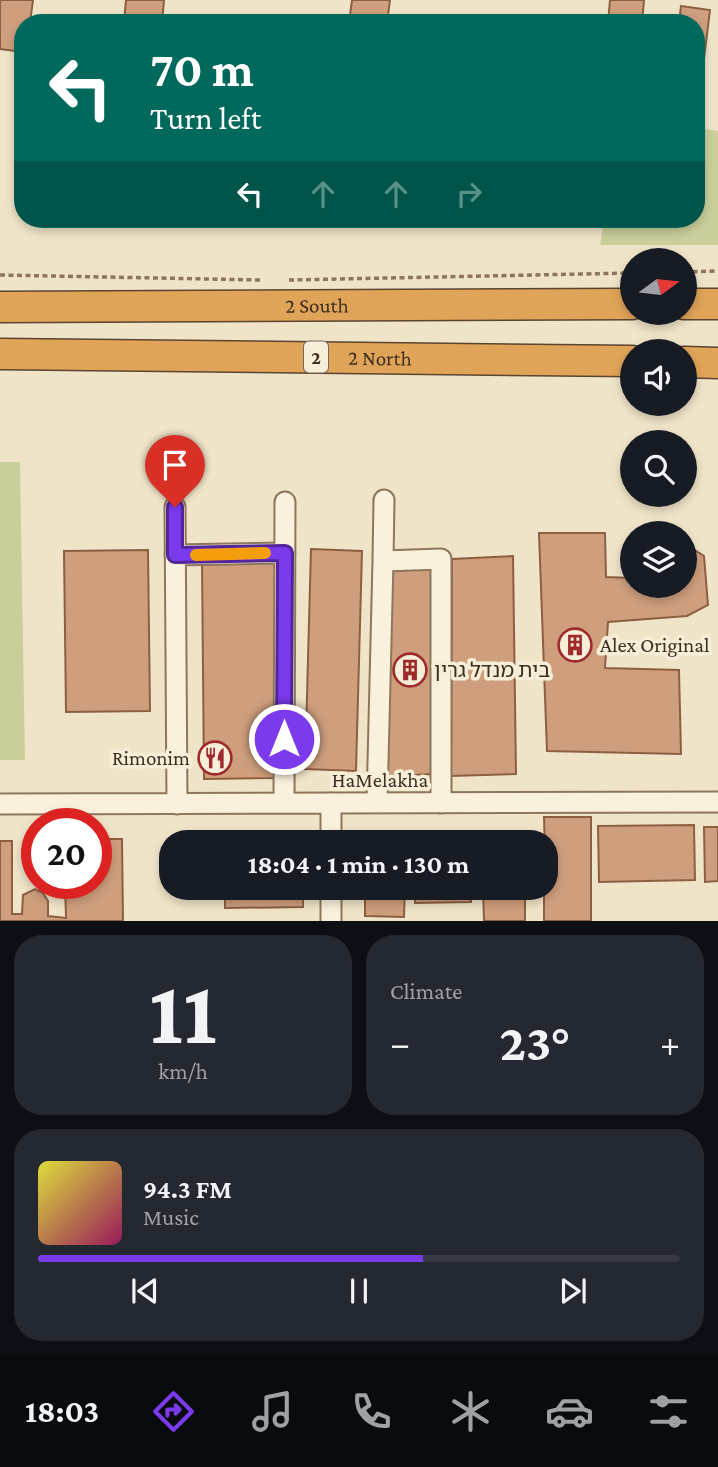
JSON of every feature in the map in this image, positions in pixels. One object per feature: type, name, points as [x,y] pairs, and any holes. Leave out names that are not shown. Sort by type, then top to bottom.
[{"type":"highway","name":"2 South","points":[[0,307],[620,304]]},
{"type":"highway","points":[[697,304],[718,304]]},
{"type":"highway","name":"2 North","points":[[0,354],[620,362]]},
{"type":"highway","points":[[697,362],[718,363]]},
{"type":"street","points":[[377,803],[384,500]]},
{"type":"street","points":[[284,803],[285,502]]},
{"type":"street","points":[[175,507],[177,804]]},
{"type":"street","points":[[175,555],[285,553]]},
{"type":"street","points":[[383,561],[441,559],[441,803]]},
{"type":"street","name":"HaMelakha","points":[[0,804],[718,802]]},
{"type":"street","points":[[331,803],[331,830]]},
{"type":"street","points":[[331,900],[331,921]]},
{"type":"path","points":[[697,272],[718,271]]},
{"type":"path","points":[[289,280],[620,273]]},
{"type":"path","points":[[0,275],[261,281]]},
{"type":"green space","points":[[705,129],[718,131],[718,245],[600,245],[603,228],[705,228]]},
{"type":"green space","points":[[0,462],[20,462],[25,760],[0,760]]},
{"type":"building","points":[[0,0],[33,0],[31,14],[14,14],[14,51],[0,49]]},
{"type":"building","points":[[126,0],[164,0],[163,14],[125,14]]},
{"type":"building","points":[[352,0],[390,0],[388,14],[350,14]]},
{"type":"building","points":[[610,0],[644,0],[643,14],[609,14]]},
{"type":"building","points":[[681,6],[710,10],[705,51],[705,14],[680,14]]},
{"type":"building","name":"Alex Original","points":[[539,533],[605,533],[606,577],[620,578],[620,598],[697,598],[697,551],[704,556],[708,605],[687,616],[608,622],[605,668],[679,670],[681,754],[547,751]]},
{"type":"building","points":[[311,549],[362,551],[356,771],[305,769]]},
{"type":"building","points":[[148,550],[150,711],[66,712],[64,551]]},
{"type":"building","points":[[513,556],[516,774],[451,776],[452,559]]},
{"type":"building","points":[[275,560],[277,778],[204,779],[202,561]]},
{"type":"building","name":"בית מנדל גרין","points":[[437,564],[436,774],[382,776],[385,565]]},
{"type":"building","points":[[544,817],[591,817],[591,921],[544,921],[544,900],[558,900],[558,830],[544,830]]},
{"type":"building","points":[[694,825],[695,880],[599,882],[598,826]]},
{"type":"building","points":[[704,827],[718,827],[718,881],[705,882]]},
{"type":"building","points":[[112,839],[122,839],[123,921],[0,921],[0,841],[12,841],[12,914],[22,914],[23,899],[47,899],[48,916],[66,918],[65,899],[112,899]]},
{"type":"building","points":[[225,900],[303,900],[303,907],[225,908]]},
{"type":"building","points":[[365,900],[405,900],[404,917],[365,916]]},
{"type":"building","points":[[415,900],[471,900],[471,902],[415,903]]},
{"type":"building","points":[[483,900],[525,900],[525,921],[484,921]]},
{"type":"slow traffic","points":[[196,555],[265,553]]},
{"type":"place","name":"Alex Original","points":[[575,645]]},
{"type":"place","name":"בית מנדל גרין","points":[[410,670]]},
{"type":"place","name":"Rimonim","points":[[215,758]]},
{"type":"route","points":[[175,507],[175,555],[285,553],[284,739]]}]
